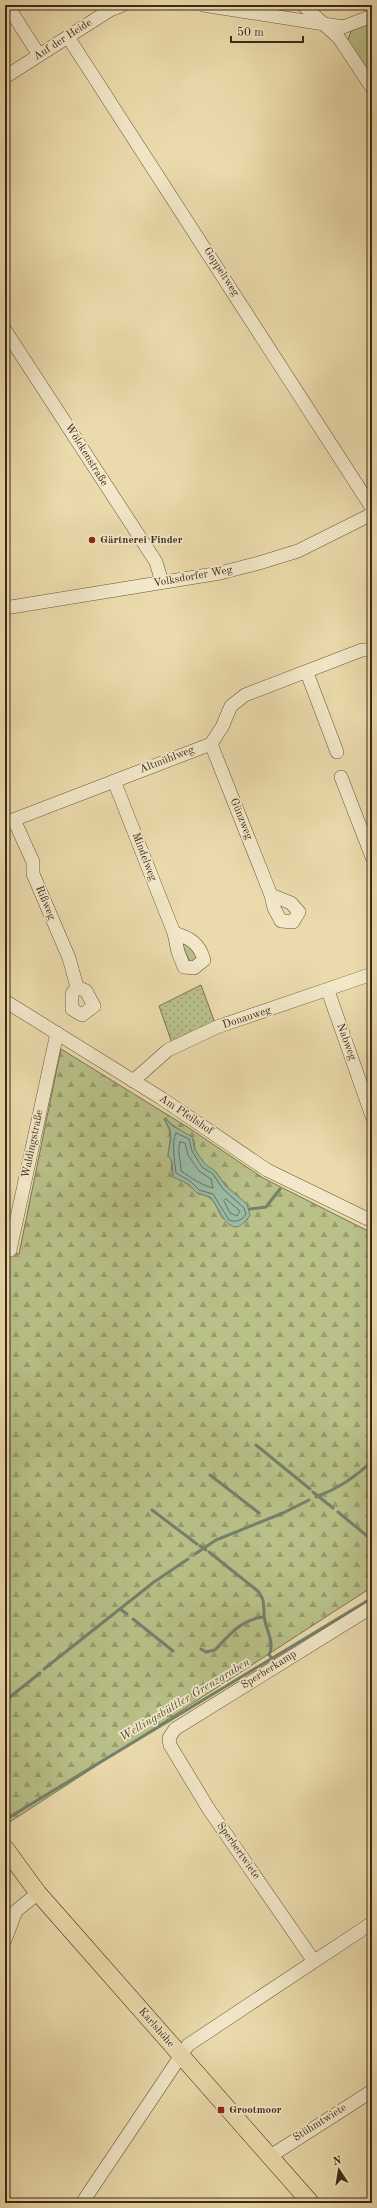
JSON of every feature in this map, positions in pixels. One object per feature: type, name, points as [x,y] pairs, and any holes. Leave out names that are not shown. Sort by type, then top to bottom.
[{"type":"main road","name":"Karlshöhe","points":[[5,1848],[38,1893],[311,2203]]},
{"type":"street","points":[[7,5],[39,55]]},
{"type":"street","name":"Auf der Heide","points":[[5,77],[110,10],[123,5]]},
{"type":"street","points":[[204,5],[304,19],[326,26],[343,27],[372,16]]},
{"type":"street","points":[[303,5],[339,38],[372,88]]},
{"type":"street","name":"Goppeltweg","points":[[68,37],[372,508]]},
{"type":"street","name":"Wölckenstraße","points":[[5,330],[156,562],[162,582]]},
{"type":"street","name":"Volksdorfer Weg","points":[[5,608],[220,573],[298,551],[372,514]]},
{"type":"street","points":[[211,744],[222,727],[231,706],[246,695],[307,673],[362,650],[372,650]]},
{"type":"street","points":[[307,673],[337,752]]},
{"type":"street","name":"Altmühlweg","points":[[10,822],[211,744]]},
{"type":"street","name":"Günzweg","points":[[211,744],[271,895]]},
{"type":"street","points":[[340,777],[372,857]]},
{"type":"street","name":"Mindelweg","points":[[114,781],[174,933]]},
{"type":"street","name":"Rißweg","points":[[10,822],[33,862],[33,874],[69,958],[77,987]]},
{"type":"street","name":"Donauweg","points":[[133,1081],[168,1050],[217,1027],[328,991],[372,974]]},
{"type":"street","name":"Nabweg","points":[[328,991],[372,1116]]},
{"type":"street","name":"Am Pfeilshof","points":[[5,1001],[133,1081],[267,1170],[372,1221]]},
{"type":"street","name":"Waldingstraße","points":[[5,1249],[10,1250],[57,1033]]},
{"type":"street","name":"Sperberkamp","points":[[169,1738],[175,1729],[372,1607]]},
{"type":"street","name":"Sperbertwiete","points":[[169,1738],[170,1745],[208,1808],[313,1960]]},
{"type":"street","points":[[5,1940],[16,1911],[38,1893]]},
{"type":"street","points":[[82,2203],[188,2045],[313,1960],[372,1923]]},
{"type":"street","name":"Stühmtwiete","points":[[269,2157],[372,2091]]},
{"type":"green space","points":[[372,23],[372,81],[347,43],[351,31]]},
{"type":"green space","points":[[180,940],[197,951],[197,960],[190,962]]},
{"type":"green space","points":[[201,985],[215,1023],[172,1043],[159,1006]]},
{"type":"green space","points":[[61,1049],[189,1128],[263,1178],[372,1233],[372,1587],[5,1825],[5,1251],[19,1254]],"holes":[[[166,1118],[170,1123],[194,1140],[195,1150],[205,1165],[215,1171],[226,1186],[244,1203],[248,1219],[243,1223],[222,1218],[211,1199],[199,1194],[171,1170],[172,1162],[168,1155],[170,1133],[164,1119]]]},
{"type":"water","points":[[164,1118],[173,1126],[192,1137],[195,1150],[205,1164],[215,1171],[226,1186],[247,1204],[250,1215],[243,1224],[237,1227],[231,1226],[222,1216],[210,1197],[197,1193],[188,1184],[173,1177],[172,1162],[168,1155],[171,1138],[170,1129]]},
{"type":"waterway","points":[[250,1209],[266,1207],[280,1189]]},
{"type":"waterway","points":[[256,1445],[310,1489]]},
{"type":"waterway","points":[[316,1497],[346,1482],[372,1461]]},
{"type":"waterway","points":[[210,1475],[259,1513]]},
{"type":"waterway","points":[[313,1492],[333,1508]]},
{"type":"waterway","points":[[195,1554],[216,1540],[283,1513],[309,1500]]},
{"type":"waterway","points":[[152,1510],[197,1544]]},
{"type":"waterway","points":[[338,1512],[372,1540]]},
{"type":"waterway","points":[[200,1546],[206,1550]]},
{"type":"waterway","points":[[209,1552],[259,1592],[263,1600],[264,1610]]},
{"type":"waterway","points":[[44,1669],[154,1582],[188,1559]]},
{"type":"waterway","name":"Wellingsbüttler Grenzgraben","points":[[8,1818],[372,1598]]},
{"type":"waterway","points":[[120,1609],[127,1614]]},
{"type":"waterway","points":[[264,1612],[265,1623],[271,1644],[269,1655],[273,1659]]},
{"type":"waterway","points":[[201,1649],[206,1652],[215,1650],[236,1629],[248,1621],[263,1617]]},
{"type":"waterway","points":[[133,1619],[173,1651]]},
{"type":"waterway","points":[[5,1701],[40,1673]]},
{"type":"place","name":"Gärtnerei Finder","points":[[92,540]]},
{"type":"place","name":"Grootmoor","points":[[221,2110]]}]
